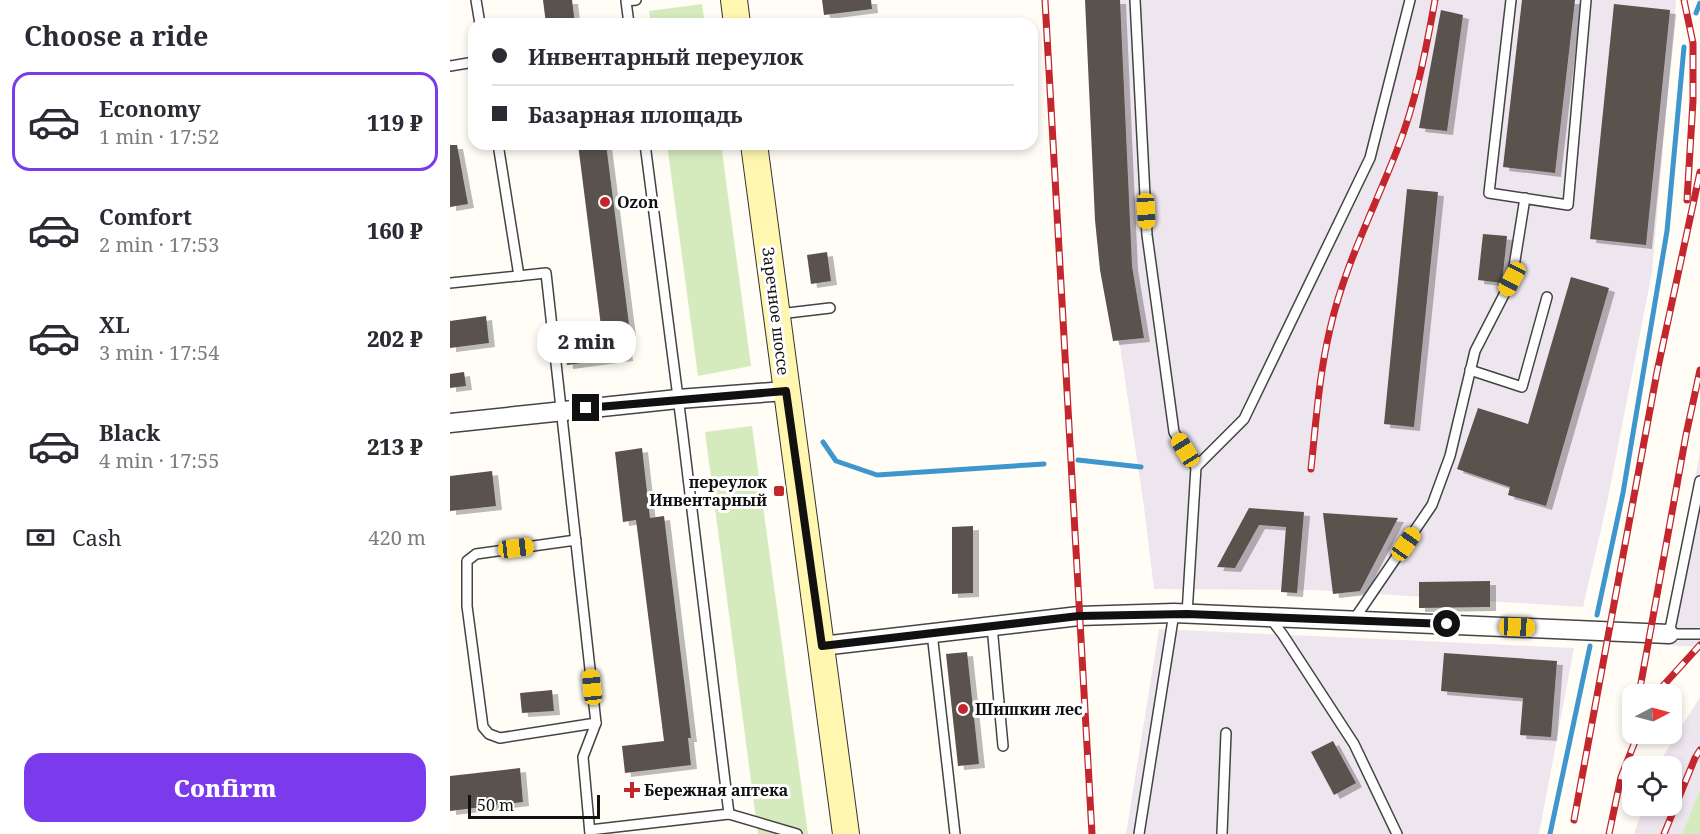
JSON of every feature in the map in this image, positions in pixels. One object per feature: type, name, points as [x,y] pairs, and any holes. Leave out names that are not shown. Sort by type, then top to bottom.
[{"type":"main road","points":[[734,0],[736,18]]},
{"type":"main road","name":"Заречное шоссе","points":[[755,150],[846,834]]},
{"type":"street","points":[[450,423],[562,410],[786,391]]},
{"type":"street","points":[[822,646],[1079,616],[1181,613],[1669,634]]},
{"type":"lane","points":[[476,0],[479,18]]},
{"type":"lane","points":[[628,18],[626,1],[636,0]]},
{"type":"lane","points":[[1135,0],[1147,235],[1174,432],[1196,467],[1181,613],[1140,832]]},
{"type":"lane","points":[[1196,467],[1244,419],[1370,158],[1410,0]]},
{"type":"lane","points":[[1511,0],[1489,193],[1568,205],[1586,0]]},
{"type":"lane","points":[[450,66],[468,63]]},
{"type":"lane","points":[[499,150],[519,276]]},
{"type":"lane","points":[[646,150],[729,814]]},
{"type":"lane","points":[[1353,621],[1432,505],[1450,456],[1474,351],[1512,279],[1526,198]]},
{"type":"lane","points":[[450,283],[546,273],[596,723],[583,757],[590,832],[729,814],[796,834]]},
{"type":"lane","points":[[1470,370],[1522,387],[1547,297]]},
{"type":"lane","points":[[777,315],[830,308]]},
{"type":"lane","points":[[1700,481],[1669,634],[1700,634]]},
{"type":"lane","points":[[576,540],[476,554],[467,561],[467,606],[483,727],[489,734],[500,738],[596,723]]},
{"type":"lane","points":[[1269,617],[1283,634],[1354,744],[1397,834]]},
{"type":"lane","points":[[992,626],[1003,746]]},
{"type":"lane","points":[[932,633],[955,834]]},
{"type":"lane","points":[[1222,834],[1226,733]]},
{"type":"shaded area","points":[[1092,0],[1676,0],[1652,272],[1606,508],[1583,607],[1315,590],[1154,589],[1105,245]]},
{"type":"shaded area","points":[[1700,452],[1700,647],[1663,645]]},
{"type":"shaded area","points":[[1159,629],[1574,648],[1539,834],[1126,834]]},
{"type":"shaded area","points":[[1700,697],[1700,789],[1682,834],[1634,834],[1640,816],[1682,816],[1682,756],[1663,756],[1671,744],[1682,744],[1682,726]]},
{"type":"green space","points":[[702,4],[704,18],[650,18],[649,11]]},
{"type":"green space","points":[[668,150],[722,150],[751,366],[698,376]]},
{"type":"green space","points":[[752,426],[808,834],[758,834],[705,432]]},
{"type":"green space","points":[[1700,789],[1700,834],[1682,834]]},
{"type":"building","points":[[543,0],[572,0],[574,18],[545,18]]},
{"type":"building","points":[[822,0],[871,0],[872,9],[824,15]]},
{"type":"building","points":[[1085,0],[1120,0],[1132,266],[1144,338],[1113,341],[1100,270],[1095,220]]},
{"type":"building","points":[[1522,0],[1575,0],[1555,173],[1503,167]]},
{"type":"building","points":[[1614,4],[1670,10],[1646,245],[1590,239]]},
{"type":"building","points":[[1441,10],[1463,15],[1447,131],[1419,128]]},
{"type":"building","points":[[450,145],[457,145],[468,204],[450,207]]},
{"type":"building","points":[[579,150],[607,150],[630,332],[624,333],[627,357],[567,365],[564,339],[602,334]]},
{"type":"building","points":[[1407,189],[1438,192],[1414,427],[1384,424]]},
{"type":"building","points":[[1483,234],[1507,236],[1502,283],[1478,280]]},
{"type":"building","points":[[827,252],[831,281],[811,284],[807,255]]},
{"type":"building","points":[[1571,277],[1609,288],[1546,506],[1508,495],[1510,487],[1457,469],[1478,408],[1528,424]]},
{"type":"building","points":[[486,316],[489,343],[450,348],[450,321]]},
{"type":"building","points":[[464,372],[466,386],[450,388],[450,374]]},
{"type":"building","points":[[642,448],[650,518],[664,516],[691,738],[688,738],[691,765],[625,773],[622,746],[664,741],[636,520],[623,522],[615,452]]},
{"type":"building","points":[[492,471],[496,506],[450,511],[450,476]]},
{"type":"building","points":[[1249,508],[1304,512],[1297,593],[1281,592],[1286,527],[1259,525],[1235,568],[1217,567]]},
{"type":"building","points":[[1323,513],[1398,518],[1360,591],[1333,594]]},
{"type":"building","points":[[973,526],[973,593],[952,594],[952,527]]},
{"type":"building","points":[[1490,581],[1490,607],[1419,608],[1419,582]]},
{"type":"building","name":"Шишкин лес","points":[[967,652],[979,764],[958,766],[946,654]]},
{"type":"building","points":[[1444,653],[1557,661],[1551,737],[1520,735],[1523,698],[1441,691]]},
{"type":"building","points":[[552,690],[554,711],[522,713],[520,693]]},
{"type":"building","points":[[1333,741],[1356,783],[1334,795],[1311,752]]},
{"type":"building","points":[[520,768],[523,802],[450,811],[450,776]]},
{"type":"waterway","points":[[1696,13],[1700,3]]},
{"type":"waterway","points":[[1597,615],[1623,493],[1667,231],[1684,47]]},
{"type":"waterway","points":[[823,442],[836,461],[877,475],[1044,464]]},
{"type":"waterway","points":[[1078,460],[1141,467]]},
{"type":"waterway","points":[[1550,834],[1590,646]]},
{"type":"railway","points":[[1045,0],[1092,834]]},
{"type":"railway","points":[[1311,469],[1323,364],[1336,306],[1351,261],[1404,132],[1420,76],[1435,0]]},
{"type":"railway","points":[[1684,0],[1693,43],[1693,101],[1687,200]]},
{"type":"railway","points":[[1574,820],[1657,372],[1700,172]]},
{"type":"railway","points":[[1641,684],[1700,370]]},
{"type":"railway","points":[[1665,684],[1700,645]]},
{"type":"railway","points":[[1609,834],[1621,777],[1634,744]]},
{"type":"railway","points":[[1664,834],[1700,750]]},
{"type":"place","name":"Ozon","points":[[605,202]]},
{"type":"place","name":"переулок Инвентарный","points":[[779,491]]},
{"type":"place","name":"Шишкин лес","points":[[963,709]]},
{"type":"place","name":"Бережная аптека","points":[[632,790]]},
{"type":"route","points":[[586,408],[786,391],[822,646],[1079,616],[1174,613],[1447,624]]}]
